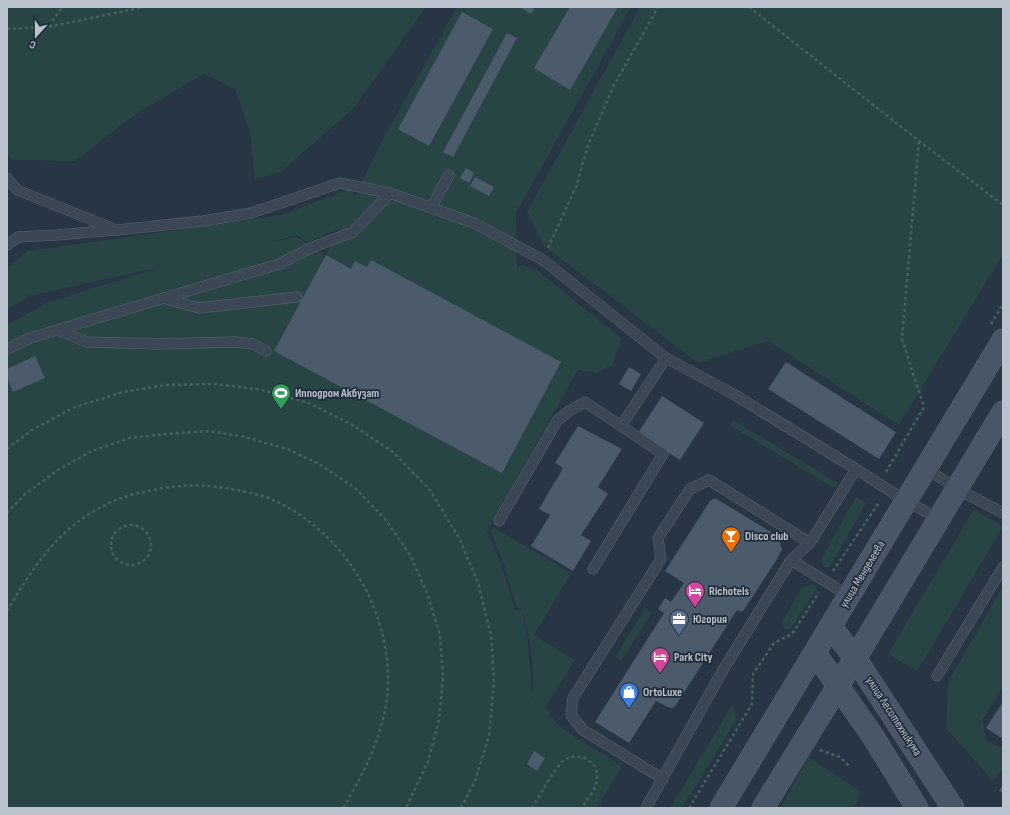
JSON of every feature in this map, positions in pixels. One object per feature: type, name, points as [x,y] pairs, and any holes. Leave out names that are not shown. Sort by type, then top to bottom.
[{"type":"main road","name":"улица Менделеева","points":[[721,808],[926,468],[995,335]]},
{"type":"main road","points":[[763,808],[856,658],[1003,412]]},
{"type":"main road","name":"улица Лесотехникума","points":[[830,627],[856,658],[953,808]]},
{"type":"main road","points":[[815,653],[874,738],[914,807]]},
{"type":"lane","points":[[432,208],[449,176]]},
{"type":"lane","points":[[7,178],[17,190],[116,230]]},
{"type":"lane","points":[[7,245],[18,236],[57,235],[116,230],[203,221],[251,213],[340,183],[390,193],[476,224],[543,260],[666,358],[735,394],[906,501],[939,519]]},
{"type":"lane","points":[[7,350],[30,338],[279,264],[312,247],[353,232],[390,193]]},
{"type":"lane","points":[[163,298],[199,308],[297,297]]},
{"type":"lane","points":[[57,330],[87,342],[158,344],[235,342],[252,344],[266,352]]},
{"type":"lane","points":[[621,426],[666,358]]},
{"type":"lane","points":[[499,521],[557,421],[568,411],[585,402],[663,454],[593,569]]},
{"type":"lane","points":[[926,468],[957,489],[1003,513]]},
{"type":"lane","points":[[646,808],[723,670],[791,560],[810,543],[856,469]]},
{"type":"lane","points":[[663,779],[583,730],[571,715],[574,698],[661,559],[658,538],[690,489],[709,480],[810,543]]},
{"type":"lane","points":[[791,560],[849,596]]},
{"type":"lane","points":[[937,676],[1003,567]]},
{"type":"path","points":[[48,27],[62,7]]},
{"type":"path","points":[[7,29],[48,27],[144,7]]},
{"type":"path","points":[[543,260],[576,187],[587,148],[613,88],[658,7]]},
{"type":"path","points":[[748,7],[1003,205]]},
{"type":"path","points":[[689,808],[752,704],[753,674],[774,642],[792,634],[826,581],[883,486],[924,407],[902,339],[919,141]]},
{"type":"path","points":[[995,335],[1003,304]]},
{"type":"path","points":[[7,449],[32,430],[75,407],[109,396],[123,392],[167,385],[216,384],[262,390],[309,403],[351,424],[393,452],[430,490],[459,538],[478,584],[491,635],[494,681],[489,736],[475,781],[461,808]]},
{"type":"path","points":[[7,513],[25,494],[58,470],[92,451],[130,438],[167,434],[209,431],[245,437],[287,448],[319,464],[355,488],[385,519],[410,555],[428,593],[440,635],[443,677],[439,720],[428,761],[406,808]]},
{"type":"path","points":[[7,611],[42,557],[61,537],[84,517],[116,499],[135,493],[176,486],[205,485],[234,489],[266,497],[291,509],[318,527],[342,552],[361,580],[375,609],[384,639],[388,674],[386,706],[377,740],[367,765],[343,808]]},
{"type":"path","points":[[130,524],[137,525],[147,532],[150,538],[151,550],[143,561],[131,565],[125,564],[118,560],[111,549],[111,542],[113,535],[118,530],[123,526],[130,524]]},
{"type":"path","points":[[818,749],[840,757],[849,766]]},
{"type":"path","points":[[532,808],[558,766],[568,758],[574,756],[587,758],[593,763],[598,776],[596,784],[582,808]]},
{"type":"green space","points":[[7,7],[426,7],[355,107],[282,171],[255,179],[250,132],[235,89],[204,74],[139,112],[75,161],[12,160],[7,153]]},
{"type":"green space","name":"Ипподром Акбузат","points":[[457,7],[631,7],[516,213],[517,268],[522,265],[538,271],[622,339],[612,365],[596,373],[578,370],[487,531],[504,572],[515,610],[522,610],[521,608],[517,608],[502,559],[490,531],[493,527],[571,573],[534,635],[575,660],[545,708],[550,713],[549,715],[563,729],[622,766],[597,808],[7,808],[7,325],[46,303],[161,267],[29,296],[7,310],[7,268],[28,251],[289,214],[289,212],[350,189],[355,196],[383,139]],"holes":[[[339,229],[326,255],[297,237],[271,242],[297,235],[307,242]],[[522,610],[533,665],[532,699],[528,642]]]},
{"type":"green space","points":[[640,7],[1003,7],[1003,254],[899,425],[768,341],[698,363],[544,246],[527,212]]},
{"type":"green space","points":[[733,420],[838,483],[835,489],[730,425]]},
{"type":"green space","points":[[856,497],[866,503],[832,563],[828,567],[824,567],[821,559]]},
{"type":"green space","points":[[974,509],[1003,527],[917,671],[888,654]]},
{"type":"green space","points":[[811,584],[818,587],[791,628],[785,630],[782,622],[801,589]]},
{"type":"green space","points":[[1003,587],[1003,687],[983,719],[986,741],[1003,748],[1003,768],[993,781],[946,728],[948,682]]},
{"type":"green space","points":[[645,609],[652,613],[621,661],[615,657]]},
{"type":"green space","points":[[734,702],[736,720],[682,808],[670,808]]},
{"type":"green space","points":[[809,757],[861,792],[854,808],[780,808]]},
{"type":"building","points":[[520,7],[535,7],[531,14]]},
{"type":"building","points":[[570,7],[618,7],[570,90],[534,68]]},
{"type":"building","points":[[462,12],[493,29],[429,146],[398,129]]},
{"type":"building","points":[[507,33],[517,38],[453,157],[443,152]]},
{"type":"building","points":[[466,168],[474,173],[469,183],[460,178]]},
{"type":"building","points":[[475,177],[494,187],[489,196],[470,186]]},
{"type":"building","points":[[326,255],[351,269],[355,261],[367,267],[371,260],[561,362],[502,473],[274,351]]},
{"type":"building","points":[[35,356],[45,378],[13,392],[7,377],[7,369]]},
{"type":"building","points":[[786,362],[896,432],[879,459],[768,389]]},
{"type":"building","points":[[629,367],[641,374],[631,391],[619,384]]},
{"type":"building","points":[[662,396],[704,423],[680,460],[638,433]]},
{"type":"building","points":[[578,426],[622,449],[598,487],[608,494],[581,535],[591,541],[573,571],[531,546],[550,515],[539,509],[563,468],[555,463]]},
{"type":"building","points":[[715,498],[771,532],[779,539],[782,549],[744,610],[741,612],[737,610],[676,705],[672,708],[656,701],[629,743],[595,722],[664,613],[658,609],[665,598],[671,602],[684,583],[665,571],[710,501]]},
{"type":"building","points":[[1003,702],[1003,739],[986,728]]},
{"type":"building","points":[[534,751],[545,758],[537,771],[527,764]]},
{"type":"building","points":[[1003,784],[1003,793],[999,791]]},
{"type":"place","name":"Ипподром Акбузат","points":[[281,410]]},
{"type":"place","name":"Disco club","points":[[731,553]]},
{"type":"place","name":"Richotels","points":[[695,608]]},
{"type":"place","name":"Югория","points":[[679,636]]},
{"type":"place","name":"Park City","points":[[660,674]]},
{"type":"place","name":"OrtoLuxe","points":[[629,709]]}]
